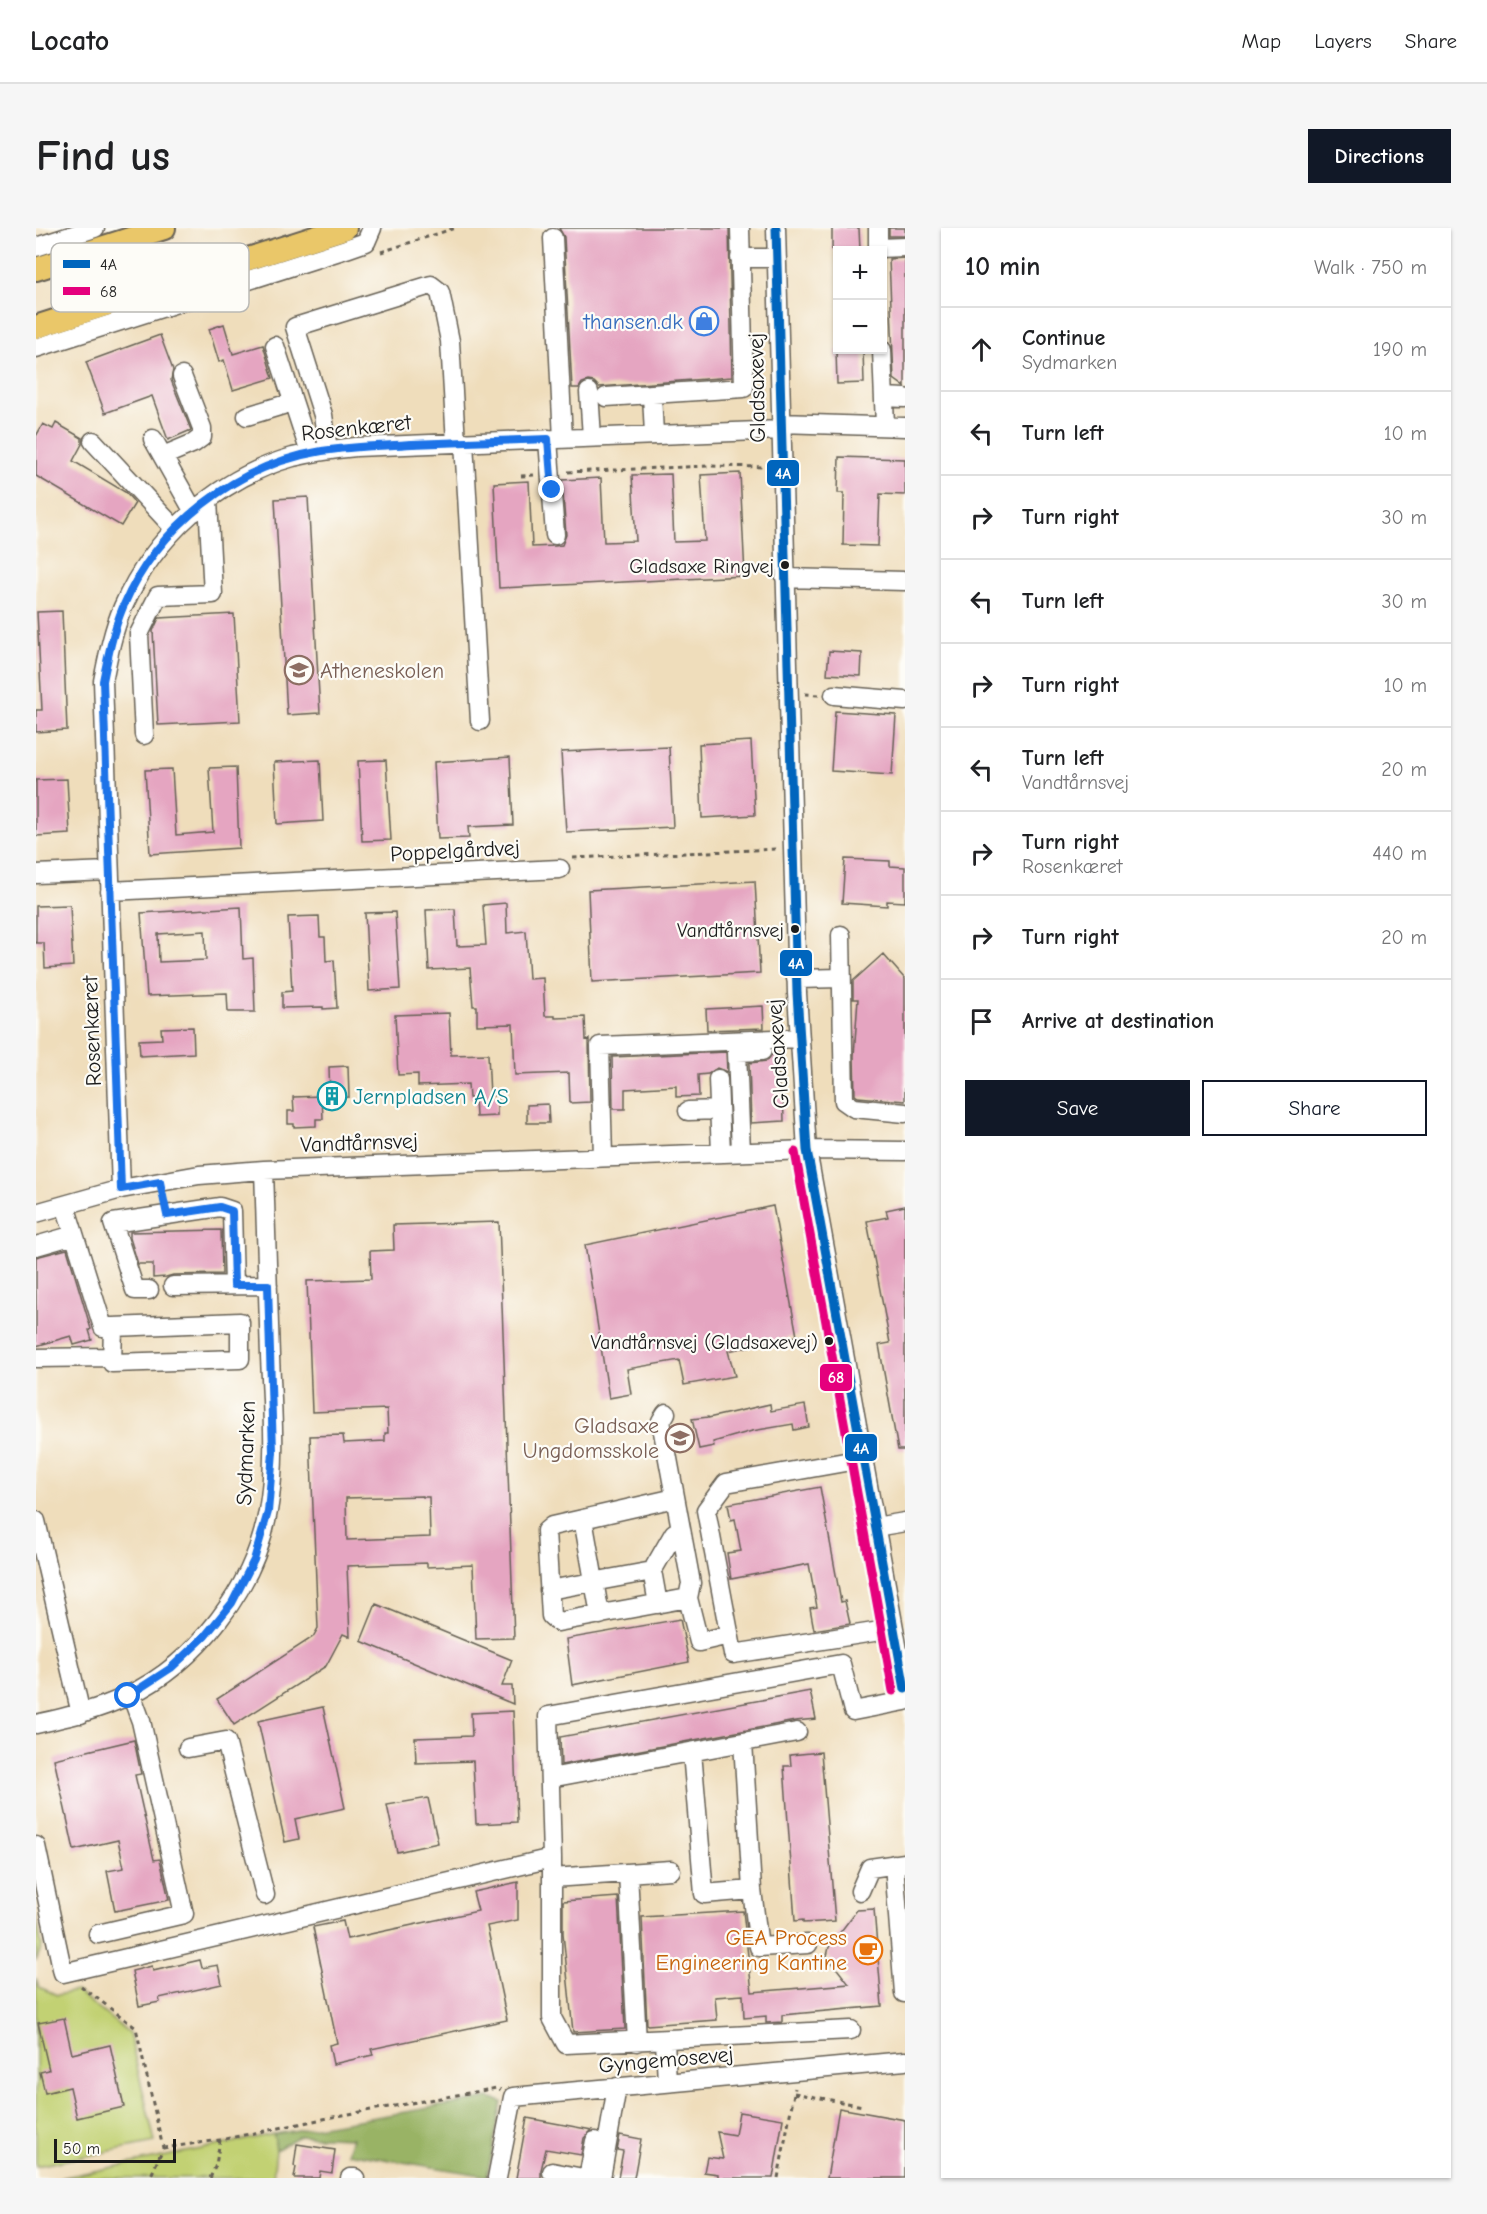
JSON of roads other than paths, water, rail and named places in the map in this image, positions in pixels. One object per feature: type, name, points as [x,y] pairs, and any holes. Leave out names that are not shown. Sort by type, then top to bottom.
[{"type":"main road","points":[[117,243],[164,228]]},
{"type":"main road","points":[[249,259],[345,228]]},
{"type":"main road","points":[[36,269],[51,264]]},
{"type":"main road","points":[[36,327],[83,312]]},
{"type":"street","points":[[36,247],[95,228]]},
{"type":"street","points":[[249,280],[366,242],[372,228]]},
{"type":"street","points":[[592,437],[597,395],[744,388],[740,228]]},
{"type":"street","name":"Gladsaxevej","points":[[776,228],[796,979],[807,1150],[905,1689]]},
{"type":"street","points":[[878,228],[878,246]]},
{"type":"street","points":[[553,237],[556,439],[550,473],[555,535]]},
{"type":"street","points":[[887,248],[905,247]]},
{"type":"street","points":[[741,258],[777,258]]},
{"type":"street","points":[[328,450],[323,415],[295,327],[431,285],[440,292],[450,340],[460,442],[480,721]]},
{"type":"street","points":[[36,348],[149,312]]},
{"type":"street","points":[[274,346],[310,453]]},
{"type":"street","points":[[882,354],[885,426]]},
{"type":"street","points":[[163,456],[194,443],[202,437],[202,428],[182,376]]},
{"type":"street","points":[[652,394],[654,435]]},
{"type":"street","points":[[884,397],[905,398]]},
{"type":"street","points":[[247,416],[293,402]]},
{"type":"street","name":"Rosenkæret","points":[[121,1189],[103,681],[111,644],[123,608],[144,567],[175,529],[208,500],[266,467],[310,453],[328,450],[460,442],[654,435],[780,426],[905,427]]},
{"type":"street","points":[[153,439],[194,512]]},
{"type":"street","points":[[93,441],[175,529]]},
{"type":"street","points":[[144,735],[139,634],[158,596],[213,594],[208,500]]},
{"type":"street","points":[[785,578],[905,581]]},
{"type":"street","points":[[834,695],[905,701]]},
{"type":"street","name":"Poppelgårdvej","points":[[110,891],[560,869]]},
{"type":"street","points":[[36,874],[109,872]]},
{"type":"street","points":[[841,935],[844,1101],[854,1108],[905,1113]]},
{"type":"street","points":[[796,979],[842,978]]},
{"type":"street","points":[[741,1152],[737,1052],[800,1044]]},
{"type":"street","points":[[603,1157],[600,1046],[800,1044]]},
{"type":"street","points":[[718,1079],[721,1153]]},
{"type":"street","points":[[688,1112],[719,1110]]},
{"type":"street","name":"Vandtårnsvej","points":[[36,1213],[121,1189],[199,1175],[264,1170],[807,1150],[905,1151]]},
{"type":"street","name":"Sydmarken","points":[[36,1724],[81,1714],[131,1694],[171,1668],[205,1636],[232,1603],[254,1560],[268,1512],[273,1452],[264,1170]]},
{"type":"street","points":[[160,1182],[167,1215]]},
{"type":"street","points":[[65,1204],[103,1327],[240,1322],[240,1359],[112,1363],[113,1327]]},
{"type":"street","points":[[149,1290],[135,1290],[113,1223],[220,1207],[232,1211],[234,1285]]},
{"type":"street","points":[[36,1246],[74,1235]]},
{"type":"street","points":[[173,1286],[268,1285]]},
{"type":"street","points":[[36,1358],[112,1357]]},
{"type":"street","points":[[666,1413],[661,1421],[691,1583],[688,1599],[699,1642],[729,1635]]},
{"type":"street","points":[[862,1459],[726,1483],[706,1510],[733,1654],[893,1629]]},
{"type":"street","points":[[675,1498],[552,1526],[546,1531],[550,1616],[558,1622],[688,1599]]},
{"type":"street","points":[[583,1519],[600,1615]]},
{"type":"street","points":[[36,1521],[81,1714]]},
{"type":"street","points":[[875,1527],[905,1522]]},
{"type":"street","points":[[658,1604],[652,1572],[674,1533],[681,1529]]},
{"type":"street","points":[[549,1590],[652,1572]]},
{"type":"street","points":[[851,2030],[566,2044],[552,2018],[552,1858],[548,1716],[841,1664],[853,1711],[905,1701]]},
{"type":"street","points":[[98,1934],[184,1914],[141,1721],[131,1694]]},
{"type":"street","points":[[550,1778],[797,1732]]},
{"type":"street","points":[[188,1748],[226,1741],[265,1895]]},
{"type":"street","points":[[743,1742],[752,1890],[759,1947],[808,1944]]},
{"type":"street","points":[[692,1752],[704,1894],[752,1890]]},
{"type":"street","points":[[36,1846],[63,1972],[552,1858]]},
{"type":"street","points":[[860,1891],[870,1868],[899,1864],[904,1994]]},
{"type":"street","points":[[552,1878],[671,1870]]},
{"type":"street","points":[[628,1873],[637,2042]]},
{"type":"street","points":[[665,2040],[668,2083]]},
{"type":"street","name":"Gyngemosevej","points":[[497,2178],[513,2097],[905,2061]]},
{"type":"street","points":[[588,2178],[611,2088]]},
{"type":"street","points":[[601,2178],[611,2088]]},
{"type":"street","points":[[552,2172],[583,2178]]},
{"type":"street","points":[[350,2178],[355,2178]]},
{"type":"place","name":"thansen.dk","points":[[704,321]]},
{"type":"place","name":"Gladsaxe Ringvej","points":[[785,565]]},
{"type":"place","name":"Atheneskolen","points":[[299,670]]},
{"type":"place","name":"Vandtårnsvej","points":[[795,929]]},
{"type":"place","name":"Jernpladsen A/S","points":[[332,1096]]},
{"type":"place","name":"Vandtårnsvej (Gladsaxevej)","points":[[829,1341]]},
{"type":"place","name":"Gladsaxe Ungdomsskole","points":[[680,1438]]},
{"type":"place","name":"GEA Process Engineering Kantine","points":[[868,1950]]}]
